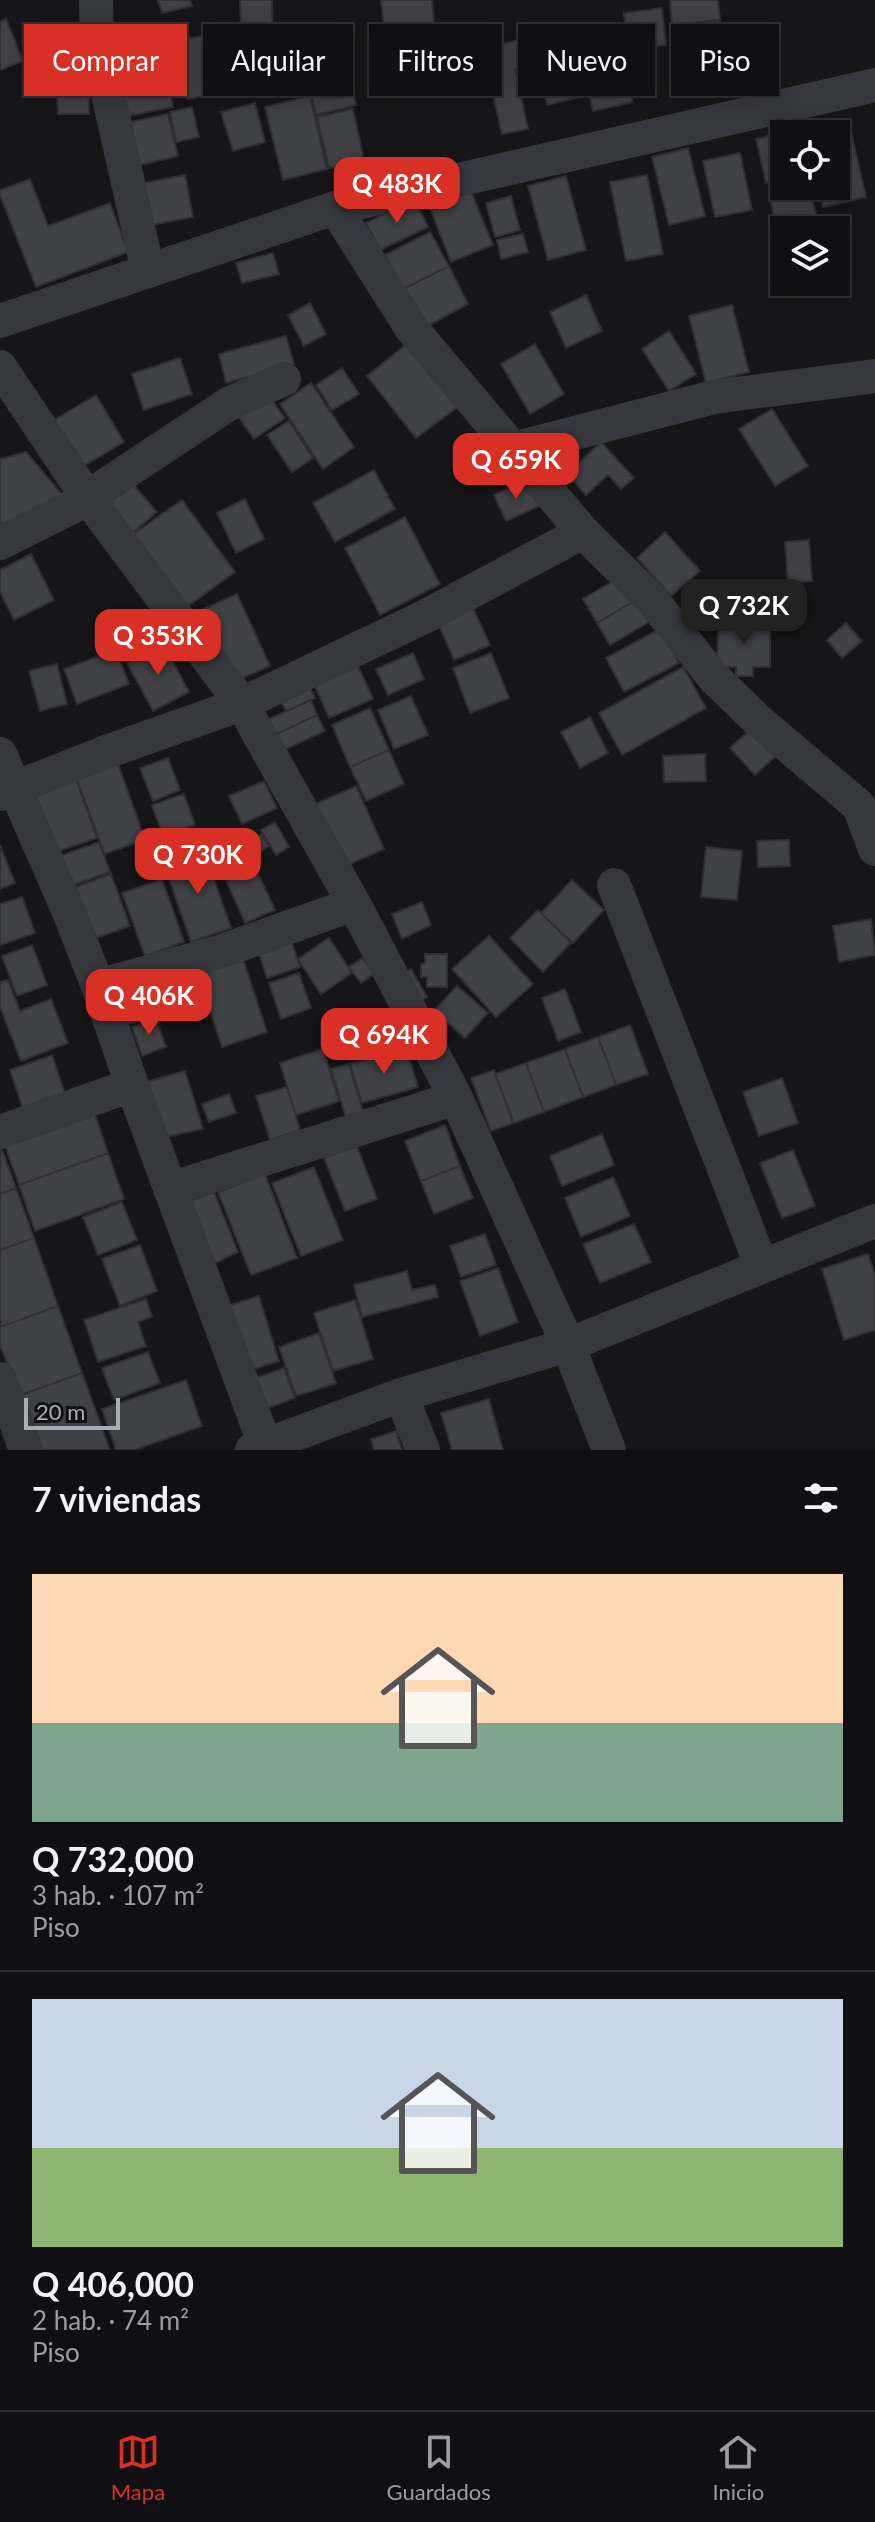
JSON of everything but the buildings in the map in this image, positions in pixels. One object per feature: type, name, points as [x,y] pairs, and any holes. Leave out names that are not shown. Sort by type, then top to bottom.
[{"type":"street","points":[[96,0],[97,45],[148,271]]},
{"type":"street","points":[[0,321],[335,208],[875,85]]},
{"type":"street","points":[[335,208],[412,329],[583,532],[653,601],[715,679],[762,724],[867,804],[875,849]]},
{"type":"street","points":[[0,367],[87,497],[242,704],[354,904],[456,1098],[568,1345],[609,1450]]},
{"type":"street","points":[[513,449],[714,397],[875,376]]},
{"type":"street","points":[[0,543],[76,505],[230,403],[284,379]]},
{"type":"street","points":[[7,792],[106,752],[242,704],[424,617],[583,532]]},
{"type":"street","points":[[0,754],[7,792],[69,912],[98,986],[258,1447],[401,1395],[568,1345],[875,1221]]},
{"type":"street","points":[[614,885],[762,1267]]},
{"type":"street","points":[[98,986],[222,951],[354,904]]},
{"type":"street","points":[[0,1132],[132,1085]]},
{"type":"street","points":[[170,1189],[456,1098]]},
{"type":"street","points":[[0,1379],[26,1450]]},
{"type":"street","points":[[401,1395],[423,1450]]}]
